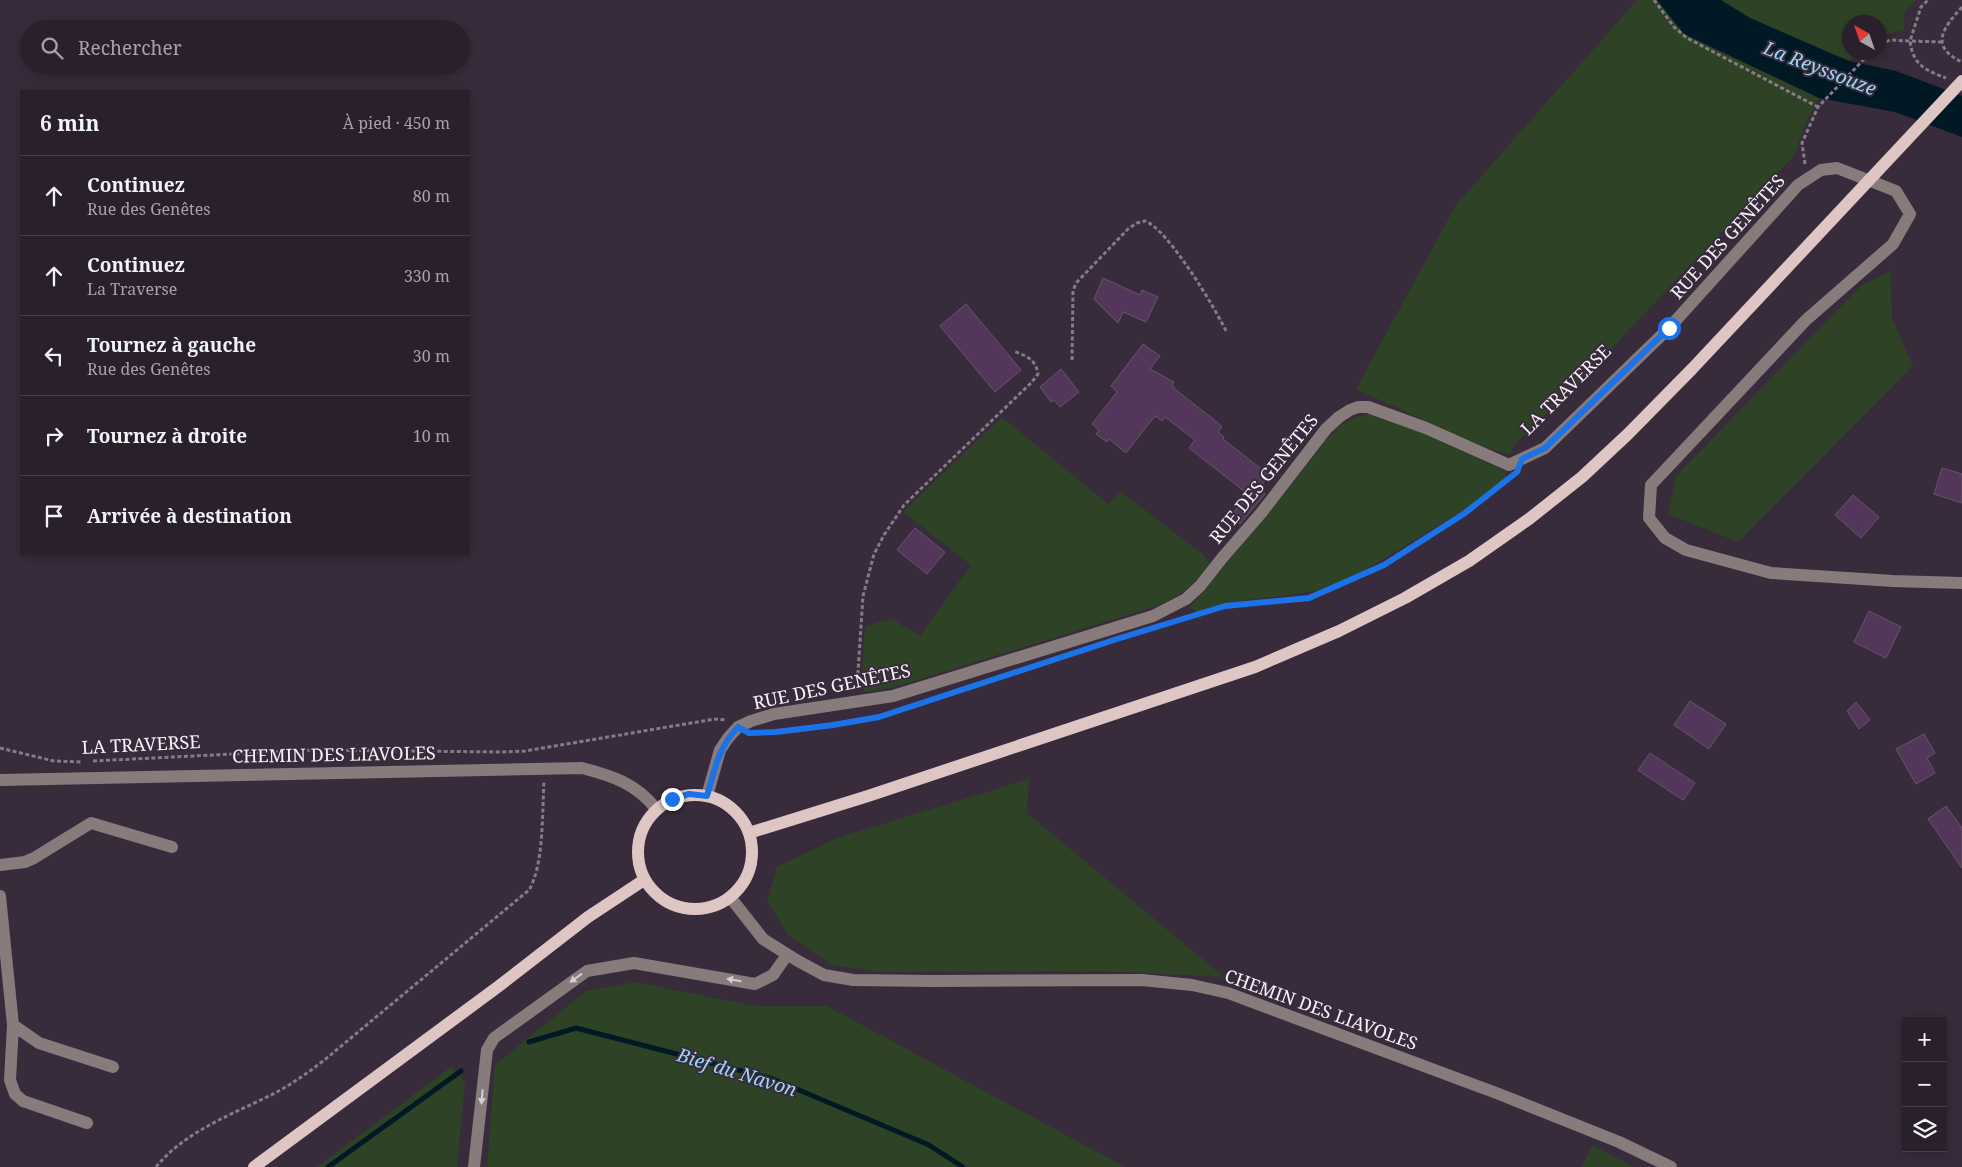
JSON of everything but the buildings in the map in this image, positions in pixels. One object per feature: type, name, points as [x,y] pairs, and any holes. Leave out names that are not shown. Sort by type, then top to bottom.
[{"type":"main road","points":[[749,833],[868,796],[1255,667],[1338,631],[1421,589],[1468,561],[1529,519],[1582,476],[1628,434],[1686,376],[1958,81]]},
{"type":"main road","points":[[689,794],[707,796],[725,803],[740,816],[749,833],[752,851],[750,868],[742,884],[730,897],[712,906],[693,909],[674,905],[657,895],[644,880],[638,862],[638,843],[644,824],[656,809],[672,799],[689,794]]},
{"type":"main road","points":[[254,1167],[588,918],[644,880]]},
{"type":"street","name":"RUE DES GENÊTES","points":[[707,796],[720,750],[738,727],[752,721],[774,714],[893,696],[1153,616],[1171,608],[1186,599],[1200,586],[1338,417],[1358,407],[1368,407],[1426,428],[1509,465],[1545,448],[1669,328],[1798,185],[1821,170],[1837,168],[1896,191],[1910,214],[1893,244],[1806,320],[1651,485],[1649,518],[1665,538],[1686,550],[1770,573],[1893,581],[1962,583]]},
{"type":"street","name":"CHEMIN DES LIAVOLES","points":[[0,780],[582,768],[622,780],[648,798],[656,809]]},
{"type":"street","points":[[0,865],[25,862],[34,858],[91,823],[172,848]]},
{"type":"street","points":[[0,896],[3,973],[12,1024],[5,1080],[15,1094],[23,1101],[87,1123]]},
{"type":"street","name":"CHEMIN DES LIAVOLES","points":[[730,897],[762,939],[824,975],[853,980],[1142,980],[1192,985],[1228,993],[1499,1094],[1619,1142],[1670,1167]]},
{"type":"street","points":[[474,1167],[487,1050],[494,1038],[587,970],[634,962],[755,984],[773,975],[788,955]]},
{"type":"street","points":[[12,1024],[39,1043],[113,1067]]},
{"type":"path","points":[[1654,0],[1674,27],[1688,38],[1818,107]]},
{"type":"path","points":[[1928,0],[1922,7],[1910,41],[1912,55],[1927,71],[1958,81]]},
{"type":"path","points":[[1962,7],[1942,34],[1942,42],[1947,52],[1962,62]]},
{"type":"path","points":[[1887,41],[1942,42]]},
{"type":"path","points":[[1798,168],[1804,160],[1802,143],[1818,107],[1863,60]]},
{"type":"path","points":[[1072,360],[1073,291],[1076,283],[1128,229],[1137,223],[1145,221],[1158,229],[1201,286],[1215,308],[1226,332]]},
{"type":"path","points":[[856,703],[863,596],[874,554],[884,534],[904,505],[1031,383],[1038,374],[1033,362],[1013,351]]},
{"type":"path","name":"LA TRAVERSE","points":[[1180,620],[1225,606],[1309,598],[1384,565],[1465,513],[1517,472],[1522,459]]},
{"type":"path","points":[[767,732],[833,725],[896,712]]},
{"type":"path","name":"LA TRAVERSE","points":[[0,748],[54,761],[88,762],[313,750],[502,752],[554,746],[714,719],[728,720],[738,727]]},
{"type":"path","points":[[156,1167],[182,1141],[302,1077],[336,1051],[529,890],[537,872],[546,768]]},
{"type":"green space","points":[[1637,0],[1657,0],[1684,34],[1819,98],[1806,122],[1794,156],[1572,390],[1514,445],[1510,455],[1476,444],[1356,389],[1456,205]]},
{"type":"green space","points":[[1721,0],[1916,0],[1905,11],[1904,30],[1887,34],[1887,15],[1842,15],[1842,58],[1750,18]]},
{"type":"green space","points":[[1891,271],[1892,318],[1913,366],[1738,542],[1668,514],[1676,476],[1862,285]]},
{"type":"green space","points":[[1369,414],[1399,421],[1505,471],[1507,477],[1461,512],[1363,571],[1316,591],[1225,603],[1196,612],[1190,607],[1287,491],[1327,438],[1340,426],[1355,417]]},
{"type":"green space","points":[[1002,417],[1108,504],[1120,491],[1205,556],[1210,564],[1179,595],[1153,607],[895,687],[866,692],[861,687],[865,626],[892,619],[920,636],[971,565],[903,512]]},
{"type":"green space","points":[[1029,779],[1027,813],[1224,977],[1102,971],[879,972],[832,965],[788,935],[767,901],[777,867],[837,838]]},
{"type":"green space","points":[[635,982],[754,1006],[827,1006],[1125,1167],[487,1167],[495,1065],[586,991]]},
{"type":"green space","points":[[451,1067],[465,1082],[457,1167],[317,1167]]},
{"type":"green space","points":[[1592,1145],[1634,1167],[1582,1167]]},
{"type":"water","name":"La Reyssouze","points":[[1657,0],[1721,0],[1750,18],[1842,58],[1842,60],[1896,71],[1962,96],[1962,137],[1895,112],[1819,98],[1684,34]]},
{"type":"waterway","name":"Bief du Navon","points":[[529,1042],[576,1028],[773,1079],[929,1145],[963,1167]]},
{"type":"waterway","name":"Bief du Navon","points":[[328,1167],[461,1071]]},
{"type":"route","points":[[672,799],[689,794],[707,796],[720,750],[738,727],[749,733],[776,732],[879,717],[1117,639],[1225,606],[1309,598],[1384,565],[1465,513],[1517,472],[1522,459],[1545,448],[1669,328]]}]
